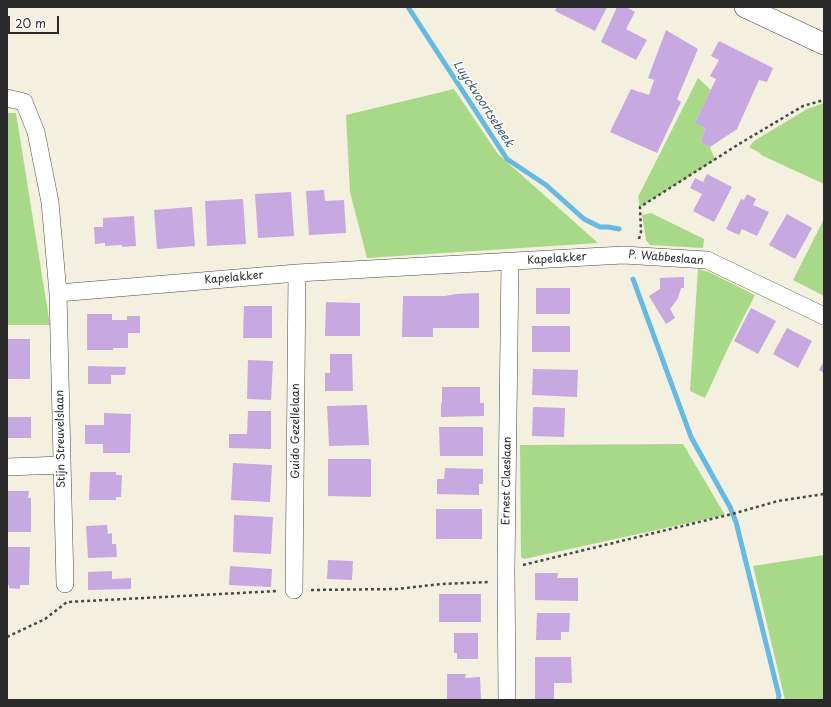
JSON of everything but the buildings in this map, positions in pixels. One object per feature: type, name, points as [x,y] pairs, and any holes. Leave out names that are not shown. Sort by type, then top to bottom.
[{"type":"street","points":[[745,7],[824,44]]},
{"type":"street","points":[[7,98],[24,102],[36,132],[50,202],[58,293]]},
{"type":"street","name":"Kapelakker","points":[[58,293],[297,272],[622,255]]},
{"type":"street","name":"P. Wabbeslaan","points":[[622,255],[707,260],[824,316]]},
{"type":"street","name":"Ernest Claeslaan","points":[[507,700],[506,569],[510,262]]},
{"type":"street","name":"Guido Gezellelaan","points":[[294,590],[297,272]]},
{"type":"street","name":"Stijn Streuvelslaan","points":[[58,293],[65,584]]},
{"type":"street","points":[[7,467],[62,465]]},
{"type":"path","name":"P. Wabbeslaan","points":[[622,255],[636,248],[641,232],[640,207],[739,144],[803,106],[824,100]]},
{"type":"path","points":[[506,569],[732,514],[778,501],[824,494]]},
{"type":"path","points":[[7,637],[45,619],[67,602]]},
{"type":"green space","points":[[698,78],[711,90],[695,123],[705,128],[701,143],[710,147],[715,160],[640,207],[638,197]]},
{"type":"green space","points":[[454,89],[498,154],[598,243],[367,258],[350,192],[346,115]]},
{"type":"green space","points":[[824,103],[824,184],[761,155],[749,147],[754,141],[807,109]]},
{"type":"green space","points":[[7,113],[16,113],[50,325],[7,325]]},
{"type":"green space","points":[[651,213],[704,239],[703,248],[650,245],[646,240],[642,215]]},
{"type":"green space","points":[[824,219],[824,296],[793,280]]},
{"type":"green space","points":[[698,269],[709,272],[755,295],[705,398],[690,391]]},
{"type":"green space","points":[[683,444],[725,515],[524,559],[521,557],[520,445]]},
{"type":"green space","points":[[824,555],[824,700],[785,700],[753,566]]},
{"type":"waterway","name":"Luyckvoortsebeek","points":[[408,7],[507,159],[546,185],[584,219],[600,227],[619,229]]},
{"type":"waterway","points":[[633,279],[691,437],[730,507],[736,522],[779,696],[778,700]]}]
